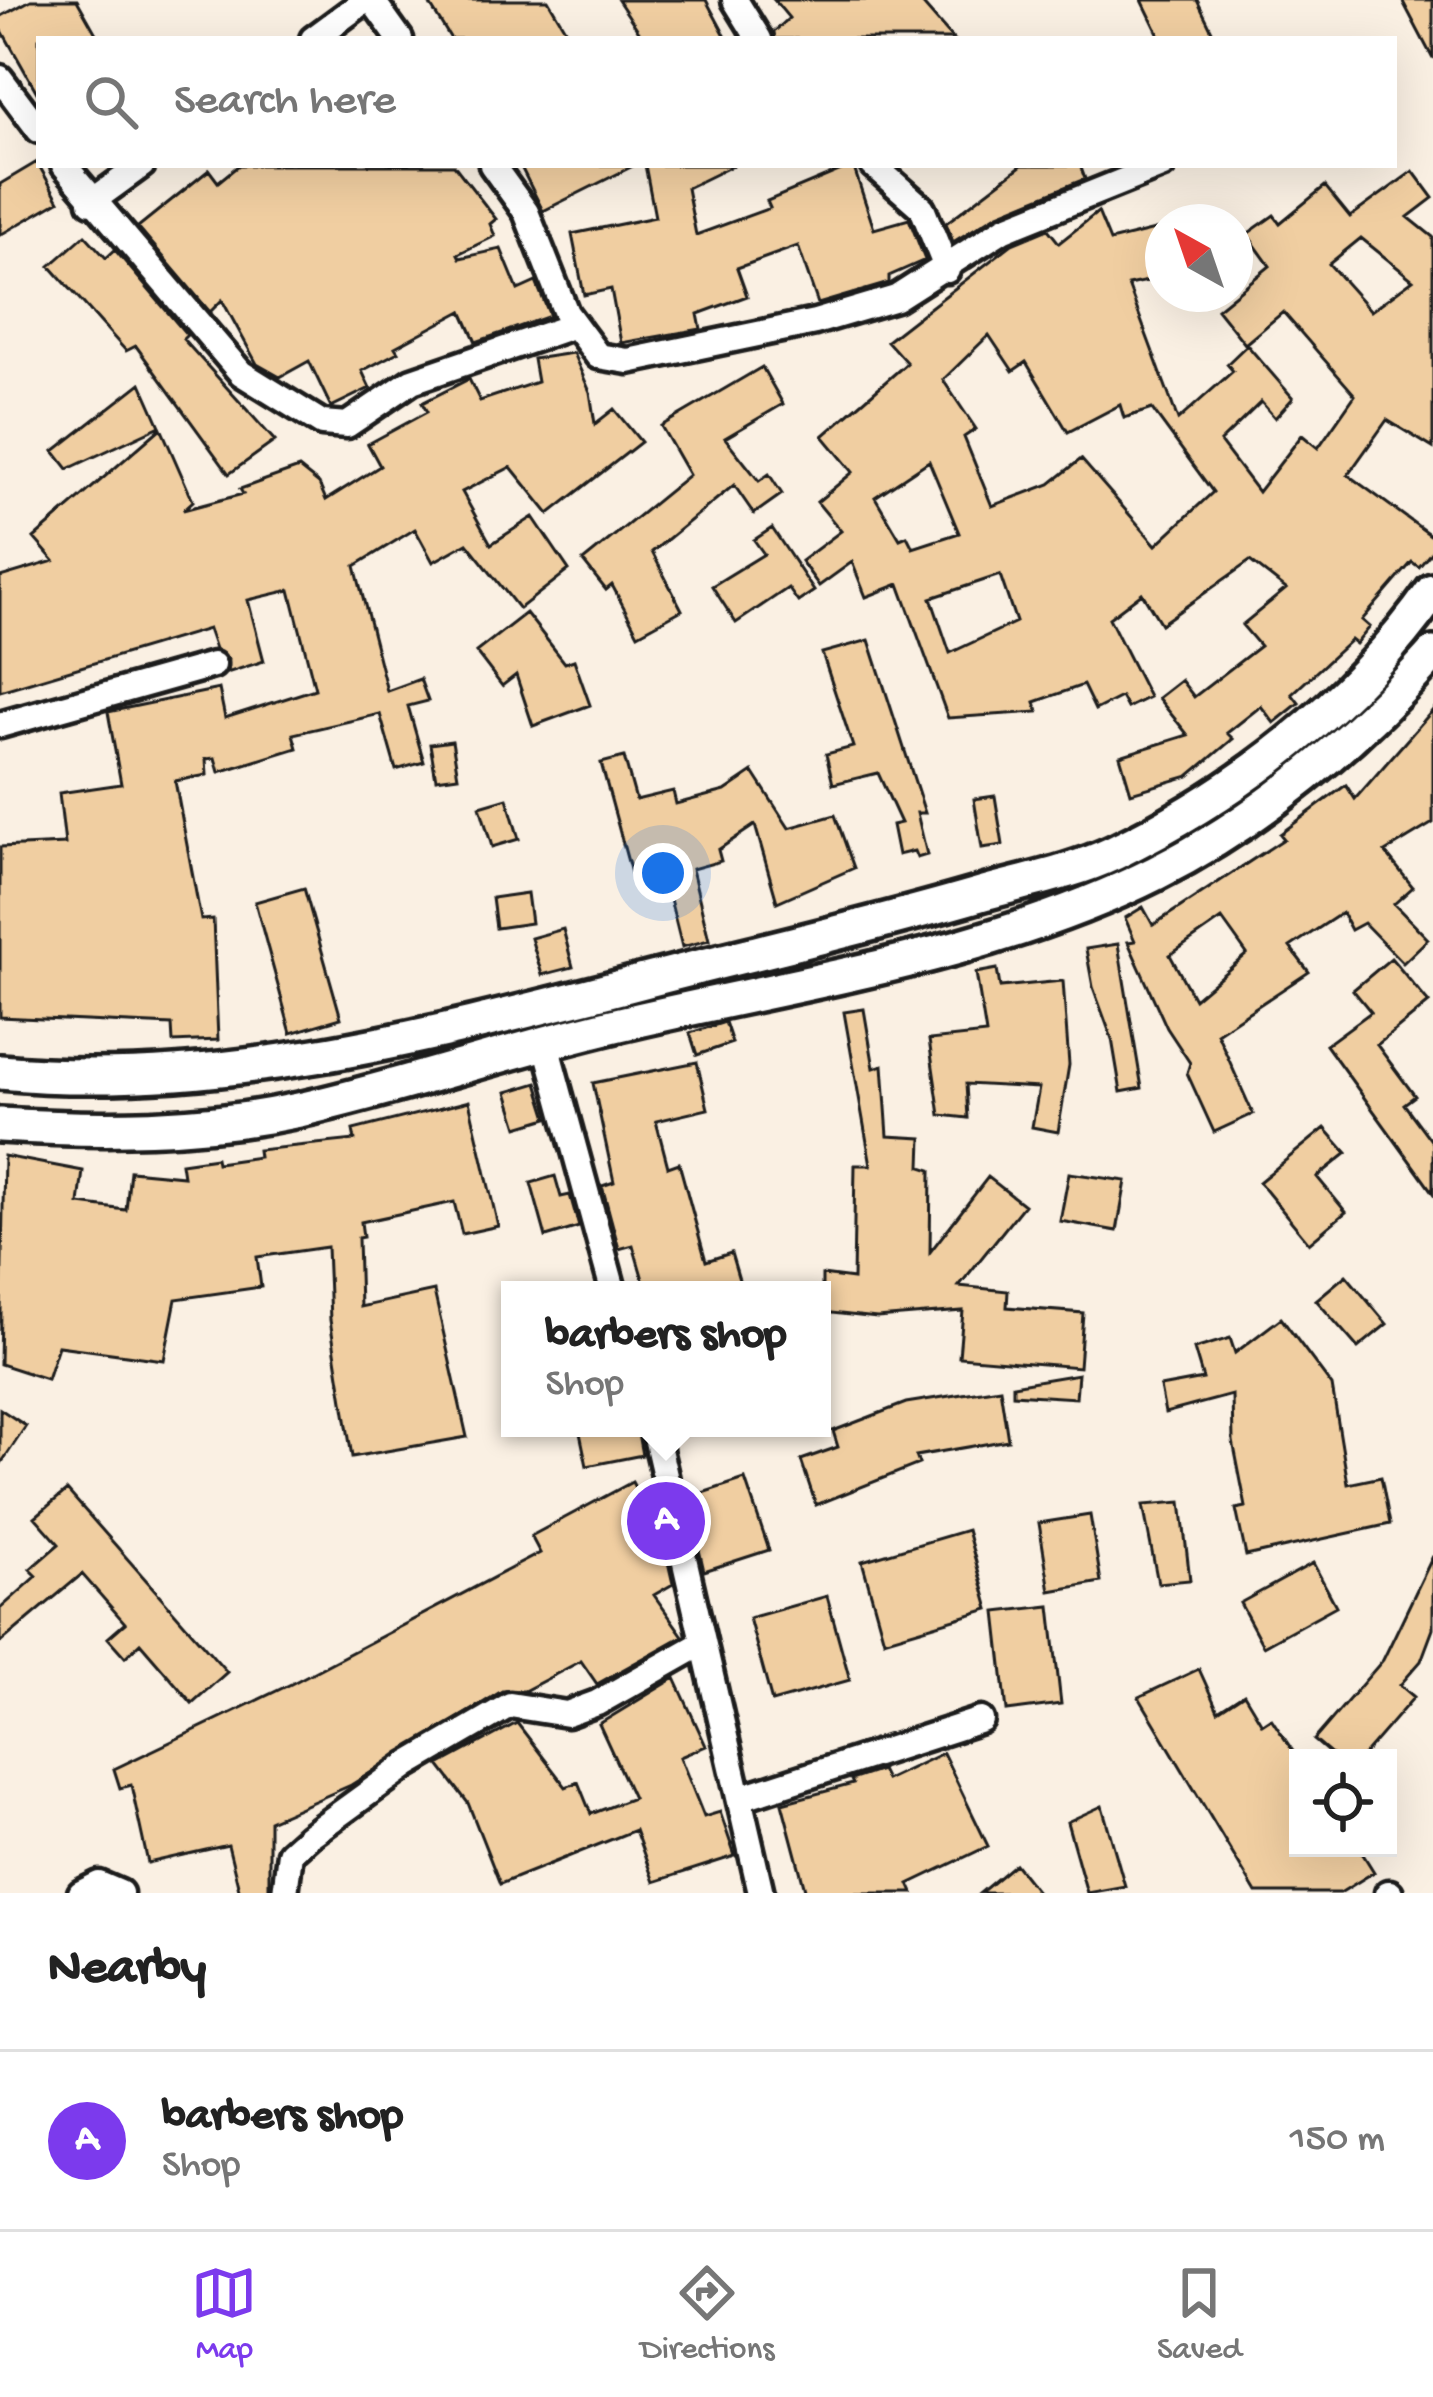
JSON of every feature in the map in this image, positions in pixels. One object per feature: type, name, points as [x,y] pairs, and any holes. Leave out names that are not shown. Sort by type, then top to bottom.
[{"type":"main road","points":[[0,1072],[169,1078],[335,1051],[898,919],[1092,861],[1166,824],[1292,740],[1379,660],[1433,591]]},
{"type":"main road","points":[[0,1125],[82,1130],[224,1122],[299,1110],[545,1041],[952,947],[1097,900],[1157,872],[1256,811],[1340,746],[1433,654]]},
{"type":"street","points":[[317,36],[369,0],[398,36]]},
{"type":"street","points":[[735,0],[757,36]]},
{"type":"street","points":[[0,78],[36,126]]},
{"type":"street","points":[[66,168],[241,373],[322,423],[347,425],[412,381],[575,325]]},
{"type":"street","points":[[92,202],[138,168]]},
{"type":"street","points":[[494,168],[526,212],[575,325],[598,356],[628,361],[815,322],[896,298],[1004,230],[1155,168]]},
{"type":"street","points":[[876,168],[922,208],[947,269]]},
{"type":"street","points":[[0,725],[213,665]]},
{"type":"street","points":[[545,1041],[611,1281]]},
{"type":"street","points":[[656,1437],[761,1893]]},
{"type":"street","points":[[285,1893],[290,1853],[407,1765],[509,1706],[567,1714],[598,1703],[703,1642]]},
{"type":"street","points":[[740,1798],[981,1720]]},
{"type":"street","points":[[82,1893],[99,1884],[120,1893]]},
{"type":"building","points":[[31,0],[77,0],[97,36],[36,36],[36,91],[0,27],[0,17]]},
{"type":"building","points":[[427,0],[548,0],[569,36],[449,36]]},
{"type":"building","points":[[618,0],[706,0],[725,36],[642,36]]},
{"type":"building","points":[[774,0],[919,0],[950,36],[775,36],[789,18]]},
{"type":"building","points":[[1142,0],[1197,0],[1215,36],[1160,36]]},
{"type":"building","points":[[1402,0],[1433,0],[1433,59]]},
{"type":"building","points":[[36,163],[59,201],[0,235],[0,184]]},
{"type":"building","points":[[235,168],[456,168],[496,219],[490,224],[495,236],[458,254],[460,258],[501,249],[518,290],[536,282],[550,316],[476,342],[462,311],[395,347],[398,352],[362,371],[370,388],[331,407],[309,361],[280,377],[257,364],[222,300],[210,312],[138,227],[209,170],[218,182]]},
{"type":"building","points":[[522,168],[629,168],[543,211]]},
{"type":"building","points":[[646,168],[728,168],[687,188],[696,235],[770,208],[767,201],[854,168],[874,229],[909,219],[925,260],[889,276],[889,283],[818,304],[798,246],[737,268],[747,296],[698,314],[701,329],[621,343],[611,289],[584,295],[572,234],[655,217]]},
{"type":"building","points":[[1018,168],[1081,168],[1085,179],[998,214],[953,242],[946,223]]},
{"type":"building","points":[[1413,171],[1433,198],[1408,217],[1433,237],[1433,448],[1387,420],[1348,475],[1433,537],[1433,550],[1419,567],[1412,562],[1362,620],[1370,627],[1356,644],[1351,640],[1292,694],[1299,703],[1274,723],[1261,706],[1227,733],[1233,739],[1189,776],[1131,793],[1120,756],[1188,735],[1158,698],[1181,680],[1194,697],[1260,646],[1242,625],[1286,589],[1250,561],[1161,624],[1142,593],[1109,618],[1149,697],[1127,708],[1121,697],[1095,710],[1083,685],[1035,702],[1038,712],[948,718],[899,584],[866,597],[852,562],[819,586],[801,561],[841,531],[817,502],[853,472],[823,436],[907,363],[887,341],[1012,244],[1048,229],[1059,243],[1098,212],[1110,241],[1145,232],[1145,282],[1128,285],[1178,420],[1233,371],[1227,364],[1247,345],[1293,398],[1275,418],[1261,402],[1220,442],[1258,492],[1302,435],[1318,448],[1355,395],[1283,312],[1245,344],[1219,312],[1253,312],[1253,280],[1270,266],[1253,242],[1253,230],[1274,215],[1280,223],[1325,186],[1350,217]],"holes":[[[1361,238],[1413,280],[1371,311],[1329,264]],[[989,335],[1013,371],[1026,362],[1068,432],[1120,405],[1124,418],[1152,409],[1213,492],[1156,545],[1081,459],[1050,484],[992,506],[964,437],[976,429],[943,380]],[[929,461],[959,533],[913,548],[907,536],[900,539],[875,497]],[[1000,575],[1016,622],[950,653],[931,598]]]},
{"type":"building","points":[[85,235],[106,258],[115,250],[187,335],[183,339],[275,441],[229,474],[136,346],[126,351],[50,266]]},
{"type":"building","points":[[573,353],[590,392],[595,424],[614,409],[641,442],[549,514],[511,467],[462,492],[491,544],[533,517],[569,570],[519,609],[467,543],[433,562],[415,529],[355,566],[387,691],[420,679],[428,701],[408,706],[424,762],[396,770],[380,714],[293,734],[297,748],[219,772],[215,758],[206,759],[207,775],[175,781],[201,920],[213,919],[218,1040],[173,1042],[172,1025],[0,1017],[0,847],[65,844],[59,793],[121,784],[108,712],[219,689],[225,718],[315,689],[290,590],[248,600],[264,661],[227,673],[228,659],[215,649],[208,629],[0,691],[0,577],[54,561],[34,538],[161,428],[193,501],[183,510],[243,494],[240,489],[299,468],[319,484],[326,500],[380,466],[368,444],[427,412],[422,403],[469,379],[480,401],[537,382],[533,359]]},
{"type":"building","points":[[762,367],[783,404],[725,438],[759,481],[769,474],[782,494],[754,514],[734,485],[652,552],[682,610],[638,634],[612,585],[606,590],[583,561],[689,475],[661,426]]},
{"type":"building","points":[[141,383],[160,426],[68,469],[54,451]]},
{"type":"building","points":[[772,528],[814,591],[798,602],[788,588],[736,623],[712,586],[764,554],[754,540]]},
{"type":"building","points":[[526,613],[565,663],[574,660],[590,705],[533,726],[516,675],[502,686],[476,652]]},
{"type":"building","points":[[869,640],[925,813],[917,813],[927,855],[917,858],[914,851],[898,855],[892,825],[901,823],[878,773],[833,784],[826,754],[853,747],[822,653]]},
{"type":"building","points":[[1433,710],[1433,823],[1385,852],[1413,887],[1394,904],[1428,939],[1403,963],[1364,923],[1351,930],[1342,913],[1290,947],[1309,972],[1217,1033],[1253,1114],[1214,1132],[1187,1073],[1190,1063],[1167,1028],[1128,942],[1135,941],[1125,918],[1143,907],[1153,925],[1284,839],[1280,834],[1346,785],[1355,799]],"holes":[[[1222,919],[1247,954],[1194,999],[1170,955]]]},
{"type":"building","points":[[452,741],[458,776],[436,779],[430,744]]},
{"type":"building","points":[[624,757],[636,800],[673,791],[676,804],[725,791],[753,772],[789,828],[835,815],[854,868],[777,902],[755,825],[718,850],[721,861],[692,869],[709,940],[682,947],[664,875],[634,884],[601,763]]},
{"type":"building","points":[[995,796],[1003,845],[982,848],[974,799]]},
{"type":"building","points":[[507,798],[519,839],[492,847],[480,806]]},
{"type":"building","points":[[304,888],[341,1018],[291,1033],[255,902]]},
{"type":"building","points":[[527,893],[531,923],[496,928],[492,898]]},
{"type":"building","points":[[563,929],[573,967],[542,975],[531,938]]},
{"type":"building","points":[[1118,944],[1142,1088],[1121,1092],[1112,1039],[1093,987],[1086,949]]},
{"type":"building","points":[[1391,958],[1429,1003],[1377,1045],[1415,1096],[1404,1104],[1433,1143],[1433,1193],[1326,1045],[1371,1012],[1353,990]]},
{"type":"building","points":[[997,969],[1000,987],[1063,981],[1069,1065],[1058,1132],[1032,1127],[1039,1088],[966,1084],[968,1118],[940,1115],[929,1040],[986,1034],[976,973]]},
{"type":"building","points":[[864,1009],[874,1068],[883,1065],[888,1136],[922,1138],[921,1167],[931,1170],[930,1252],[988,1177],[1024,1205],[959,1286],[1008,1291],[1007,1307],[1083,1313],[1079,1367],[959,1357],[963,1311],[877,1318],[831,1313],[831,1281],[822,1281],[822,1275],[853,1279],[855,1165],[871,1165],[844,1012]]},
{"type":"building","points":[[725,1022],[732,1043],[697,1055],[690,1033]]},
{"type":"building","points":[[697,1062],[708,1109],[656,1121],[668,1167],[679,1163],[706,1261],[731,1253],[739,1281],[643,1281],[633,1245],[619,1249],[602,1186],[614,1182],[593,1083]]},
{"type":"building","points":[[537,1083],[548,1118],[518,1127],[507,1092]]},
{"type":"building","points":[[469,1101],[498,1226],[462,1234],[454,1202],[361,1222],[363,1237],[358,1238],[360,1307],[434,1291],[467,1437],[352,1457],[330,1320],[327,1247],[257,1257],[261,1287],[176,1299],[164,1360],[58,1346],[47,1379],[0,1364],[4,1156],[83,1171],[79,1204],[126,1210],[130,1171],[183,1176],[181,1163],[216,1158],[217,1163],[259,1157],[258,1150],[355,1140],[353,1130]]},
{"type":"building","points":[[1325,1128],[1347,1153],[1317,1177],[1346,1212],[1309,1243],[1259,1182]]},
{"type":"building","points":[[1069,1173],[1126,1181],[1117,1231],[1060,1221]]},
{"type":"building","points":[[555,1176],[561,1197],[570,1195],[579,1227],[546,1237],[531,1183]]},
{"type":"building","points":[[1346,1275],[1387,1324],[1358,1348],[1316,1300]]},
{"type":"building","points":[[1281,1318],[1332,1386],[1348,1484],[1381,1477],[1390,1524],[1246,1556],[1236,1509],[1246,1507],[1233,1441],[1232,1395],[1165,1413],[1160,1387],[1203,1379],[1194,1349],[1230,1338],[1235,1353]]},
{"type":"building","points":[[1078,1374],[1076,1398],[1013,1394],[1013,1385]]},
{"type":"building","points":[[1000,1388],[1008,1440],[916,1456],[919,1464],[816,1505],[801,1460],[838,1447],[833,1431],[906,1403]]},
{"type":"building","points":[[0,1409],[26,1426],[0,1465]]},
{"type":"building","points":[[581,1437],[639,1437],[642,1455],[587,1466]]},
{"type":"building","points":[[745,1479],[769,1550],[704,1571],[687,1498]]},
{"type":"building","points":[[632,1482],[648,1512],[656,1509],[673,1584],[654,1595],[683,1636],[597,1684],[581,1661],[524,1691],[502,1691],[351,1785],[269,1821],[269,1891],[240,1893],[228,1845],[148,1863],[131,1785],[120,1788],[114,1769],[291,1684],[540,1553],[531,1536]]},
{"type":"building","points":[[67,1490],[227,1672],[192,1703],[140,1643],[125,1657],[108,1638],[125,1623],[82,1574],[0,1643],[0,1609],[37,1576],[30,1569],[59,1544],[35,1517]]},
{"type":"building","points":[[1181,1502],[1190,1580],[1158,1583],[1143,1505]]},
{"type":"building","points":[[1090,1515],[1101,1582],[1050,1591],[1039,1523]]},
{"type":"building","points":[[967,1530],[989,1609],[884,1640],[862,1561]]},
{"type":"building","points":[[1433,1556],[1433,1629],[1421,1661],[1400,1685],[1414,1697],[1369,1749],[1324,1749],[1314,1740],[1383,1660]]},
{"type":"building","points":[[1313,1563],[1336,1606],[1263,1646],[1240,1603]]},
{"type":"building","points":[[827,1596],[850,1680],[772,1702],[749,1618]]},
{"type":"building","points":[[1050,1606],[1061,1704],[1007,1711],[996,1612]]},
{"type":"building","points":[[1199,1669],[1218,1711],[1244,1694],[1262,1724],[1271,1718],[1291,1749],[1289,1857],[1365,1857],[1374,1872],[1340,1893],[1256,1893],[1139,1697]]},
{"type":"building","points":[[675,1678],[706,1746],[680,1757],[704,1817],[720,1812],[735,1856],[654,1882],[635,1830],[500,1884],[468,1803],[439,1765],[517,1723],[566,1787],[578,1782],[591,1814],[633,1798],[599,1724]]},
{"type":"building","points":[[943,1753],[988,1846],[909,1884],[913,1893],[806,1893],[782,1803],[853,1784],[851,1780],[881,1770],[886,1780]]},
{"type":"building","points":[[1102,1806],[1125,1886],[1087,1893],[1067,1822]]},
{"type":"building","points":[[1015,1864],[1038,1893],[980,1893]]},
{"type":"place","name":"barbers shop","points":[[666,1521]]}]
